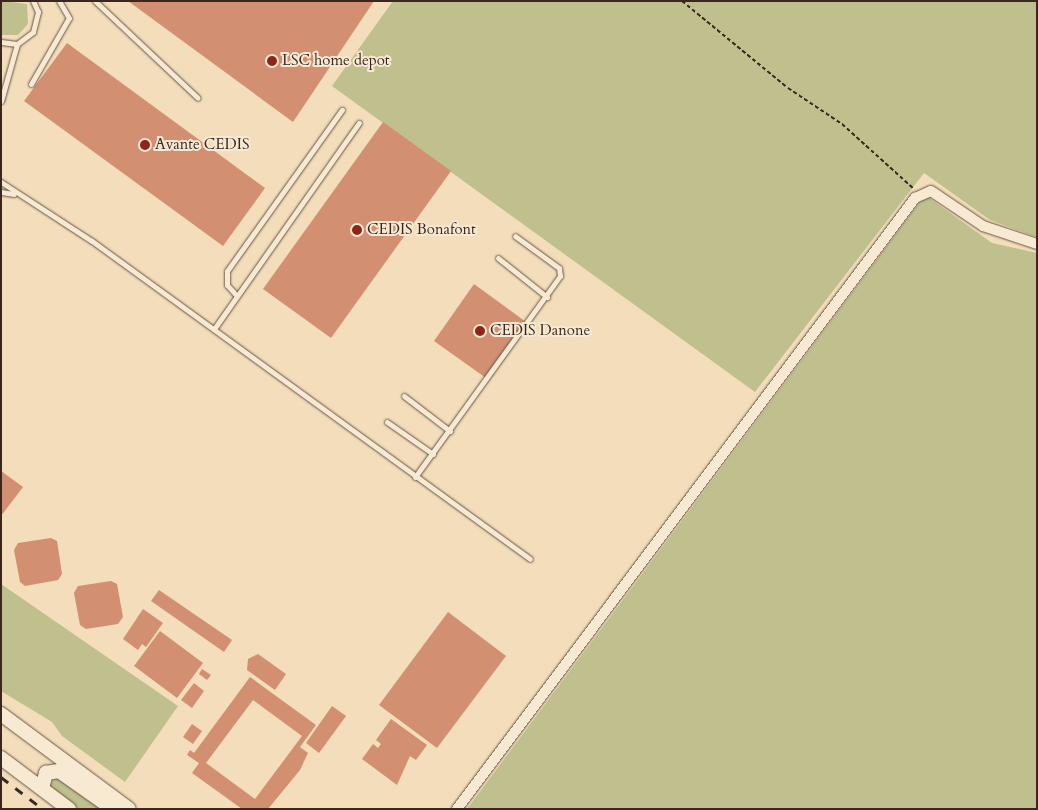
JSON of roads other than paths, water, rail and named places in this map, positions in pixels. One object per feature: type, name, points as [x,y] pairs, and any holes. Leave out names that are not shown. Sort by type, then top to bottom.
[{"type":"main road","points":[[1,714],[129,809]]},
{"type":"main road","points":[[1,758],[69,809]]},
{"type":"main road","points":[[42,788],[46,774],[59,771],[113,809]]},
{"type":"street","points":[[457,809],[919,194],[931,191],[983,226],[1037,244]]},
{"type":"lane","points":[[31,84],[69,18],[59,1]]},
{"type":"lane","points":[[95,1],[198,98]]},
{"type":"lane","points":[[1,101],[17,44],[33,32],[37,23],[34,2]]},
{"type":"lane","points":[[1,42],[17,44]]},
{"type":"lane","points":[[237,296],[227,285],[227,271],[342,110]]},
{"type":"lane","points":[[214,329],[359,123]]},
{"type":"lane","points":[[1,182],[15,194],[92,241],[530,559]]},
{"type":"lane","points":[[1,192],[15,194]]},
{"type":"lane","points":[[415,477],[546,297],[561,272],[515,236]]},
{"type":"lane","points":[[498,258],[546,297]]},
{"type":"lane","points":[[404,396],[450,431]]},
{"type":"lane","points":[[387,422],[433,454]]},
{"type":"railway","points":[[1,777],[43,809]]},
{"type":"place","name":"LSC home depot","points":[[272,61]]},
{"type":"place","name":"Avante CEDIS","points":[[145,145]]},
{"type":"place","name":"CEDIS Bonafont","points":[[357,230]]},
{"type":"place","name":"CEDIS Danone","points":[[480,331]]}]
